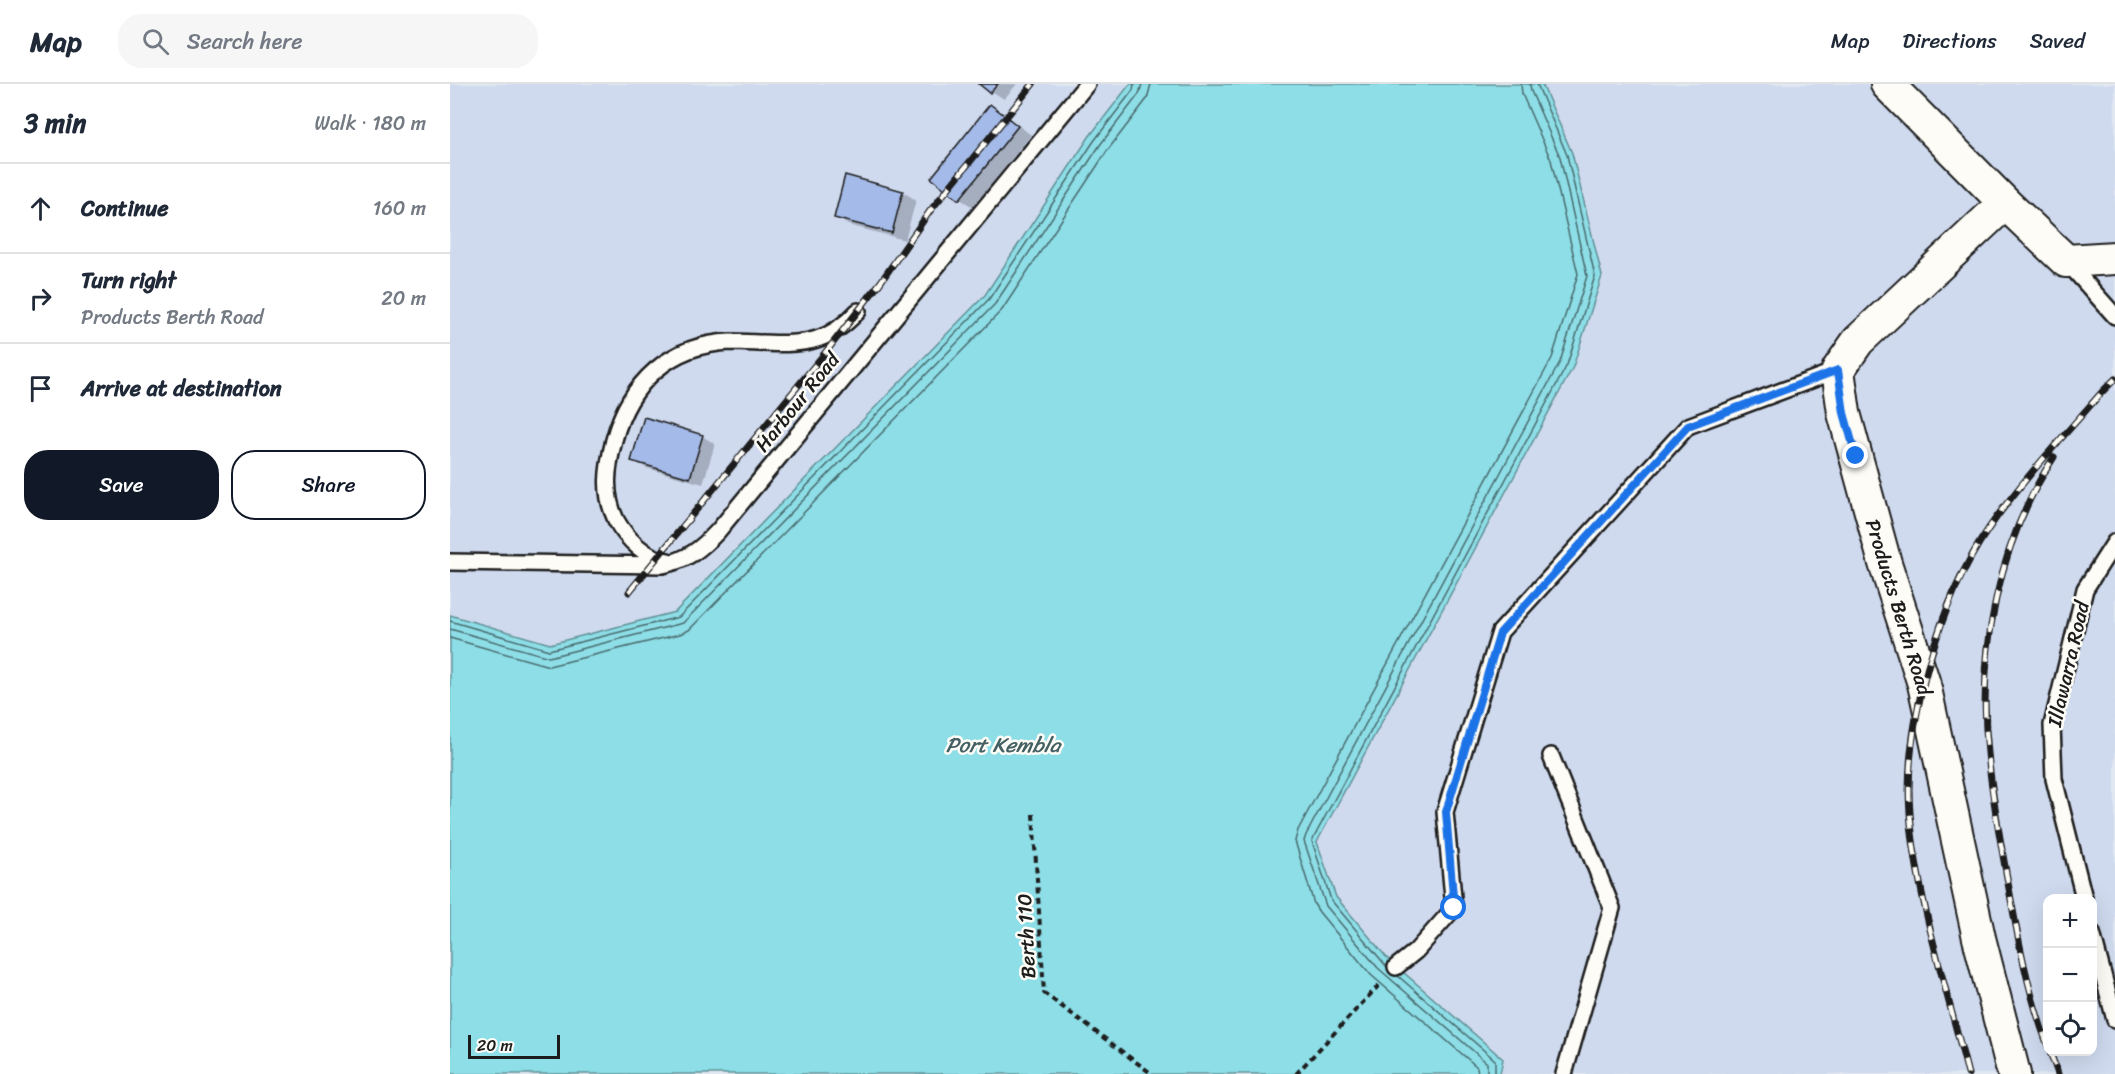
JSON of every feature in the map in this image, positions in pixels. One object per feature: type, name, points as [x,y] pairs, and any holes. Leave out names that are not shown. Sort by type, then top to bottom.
[{"type":"street","points":[[1887,84],[2066,261],[2115,258]]},
{"type":"street","points":[[1838,370],[1858,340],[2005,203]]},
{"type":"street","name":"Products Berth Road","points":[[1838,370],[1844,413],[1885,563],[1924,684],[1979,938],[2014,1074]]},
{"type":"lane","name":"Harbour Road","points":[[450,562],[663,566],[682,560],[696,552],[718,531],[1087,84]]},
{"type":"lane","points":[[2066,261],[2115,316]]},
{"type":"lane","points":[[682,560],[663,561],[653,557],[634,543],[618,524],[609,503],[607,477],[612,449],[622,415],[635,392],[651,373],[682,353],[717,343],[815,340],[839,328],[858,311]]},
{"type":"lane","points":[[1396,967],[1416,951],[1454,908],[1446,812],[1500,633],[1688,426],[1838,370]]},
{"type":"lane","name":"Illawarra Road","points":[[2083,894],[2054,779],[2052,724],[2085,589],[2115,542]]},
{"type":"lane","points":[[1551,756],[1612,908],[1564,1074]]},
{"type":"lane","points":[[2096,948],[2115,1020]]},
{"type":"path","name":"Berth 110","points":[[1034,814],[1044,993],[1152,1074]]},
{"type":"path","points":[[1296,1074],[1396,967]]},
{"type":"shaded area","points":[[450,84],[2115,84],[2115,1074],[820,1074],[550,644],[450,615]]},
{"type":"water","name":"Port Kembla","points":[[1130,84],[1542,84],[1572,153],[1602,276],[1573,367],[1317,842],[1336,897],[1387,958],[1503,1059],[1500,1074],[450,1074],[450,615],[550,644],[675,612],[985,295],[1089,137]]},
{"type":"building","points":[[979,84],[998,84],[990,93]]},
{"type":"building","points":[[990,104],[1018,126],[959,200],[931,178]]},
{"type":"building","points":[[845,175],[903,191],[892,233],[834,218]]},
{"type":"building","points":[[644,417],[703,435],[690,478],[631,461]]},
{"type":"railway","points":[[629,592],[829,348],[880,283],[930,211],[1033,84]]},
{"type":"railway","points":[[1968,1074],[1926,911],[1914,845],[1909,779],[1912,742],[1919,703],[1928,664],[1941,626],[1971,557],[2015,493],[2115,379]]},
{"type":"railway","points":[[2043,1032],[2029,986],[2002,851],[1994,802],[1985,715],[1989,638],[1996,599],[2019,525],[2054,457]]},
{"type":"railway","points":[[2051,1056],[2058,1074]]},
{"type":"route","points":[[1454,908],[1446,812],[1500,633],[1688,426],[1838,370],[1844,413],[1856,456]]}]
